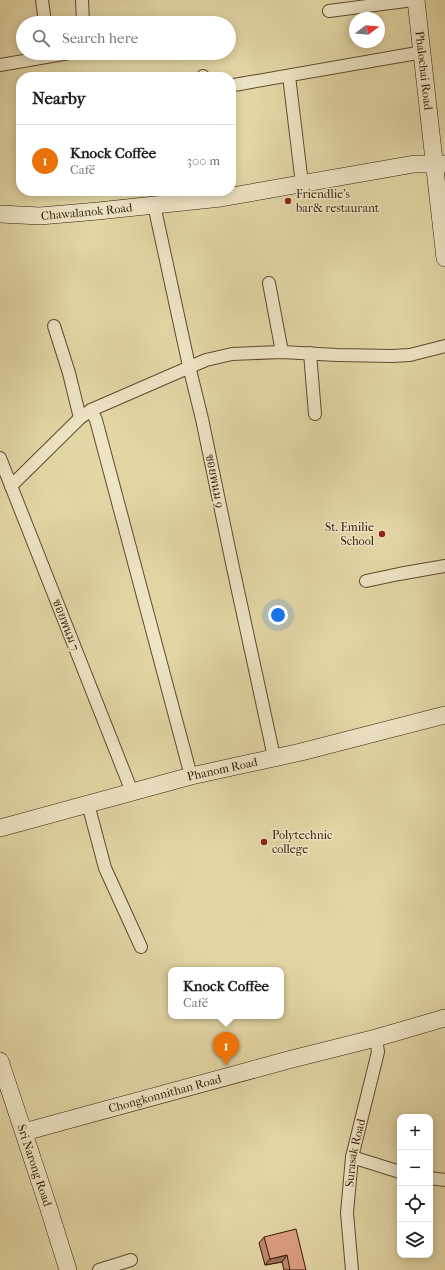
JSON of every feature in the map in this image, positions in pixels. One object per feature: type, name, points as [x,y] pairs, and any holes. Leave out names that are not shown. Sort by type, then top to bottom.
[{"type":"street","points":[[42,0],[44,16]]},
{"type":"street","points":[[82,0],[83,16]]},
{"type":"street","points":[[329,11],[413,0]]},
{"type":"street","name":"Phalochai Road","points":[[416,0],[440,164],[445,258]]},
{"type":"street","points":[[236,85],[423,52]]},
{"type":"street","points":[[0,65],[22,60]]},
{"type":"street","points":[[289,76],[302,184]]},
{"type":"street","name":"Chawalanok Road","points":[[236,192],[302,184],[414,164],[440,164]]},
{"type":"street","name":"Chawalanok Road","points":[[0,214],[40,216],[154,205],[209,196]]},
{"type":"street","name":"ซอยพนม 9","points":[[154,205],[202,419],[274,757]]},
{"type":"street","points":[[270,283],[282,352]]},
{"type":"street","points":[[54,326],[69,373],[80,418]]},
{"type":"street","points":[[11,486],[80,418],[91,410],[189,366],[206,360],[232,354],[282,352],[392,356],[410,354],[445,346]]},
{"type":"street","points":[[310,353],[316,414]]},
{"type":"street","points":[[91,410],[96,420],[191,776]]},
{"type":"street","name":"ซอยพนม 7","points":[[0,458],[132,792]]},
{"type":"street","points":[[366,581],[445,566]]},
{"type":"street","name":"Phanom Road","points":[[0,828],[191,776],[301,752],[445,715]]},
{"type":"street","points":[[88,804],[105,868],[141,947]]},
{"type":"street","name":"Chongkonnithan Road","points":[[24,1132],[292,1059],[376,1038],[445,1018]]},
{"type":"street","name":"Surasak Road","points":[[352,1270],[347,1213],[352,1157],[378,1052],[376,1038]]},
{"type":"street","name":"Sri Narong Road","points":[[0,1061],[68,1270]]},
{"type":"street","points":[[352,1157],[397,1171]]},
{"type":"street","points":[[433,1178],[445,1180]]},
{"type":"street","points":[[99,1270],[131,1260]]},
{"type":"building","points":[[296,1229],[306,1270],[290,1270],[287,1255],[270,1259],[264,1237]]},
{"type":"place","name":"Friendlie's bar& restaurant","points":[[288,201]]},
{"type":"place","name":"St. Emilie School","points":[[382,534]]},
{"type":"place","name":"Polytechnic college","points":[[264,842]]},
{"type":"place","name":"Knock Coffee","points":[[226,1065]]}]
